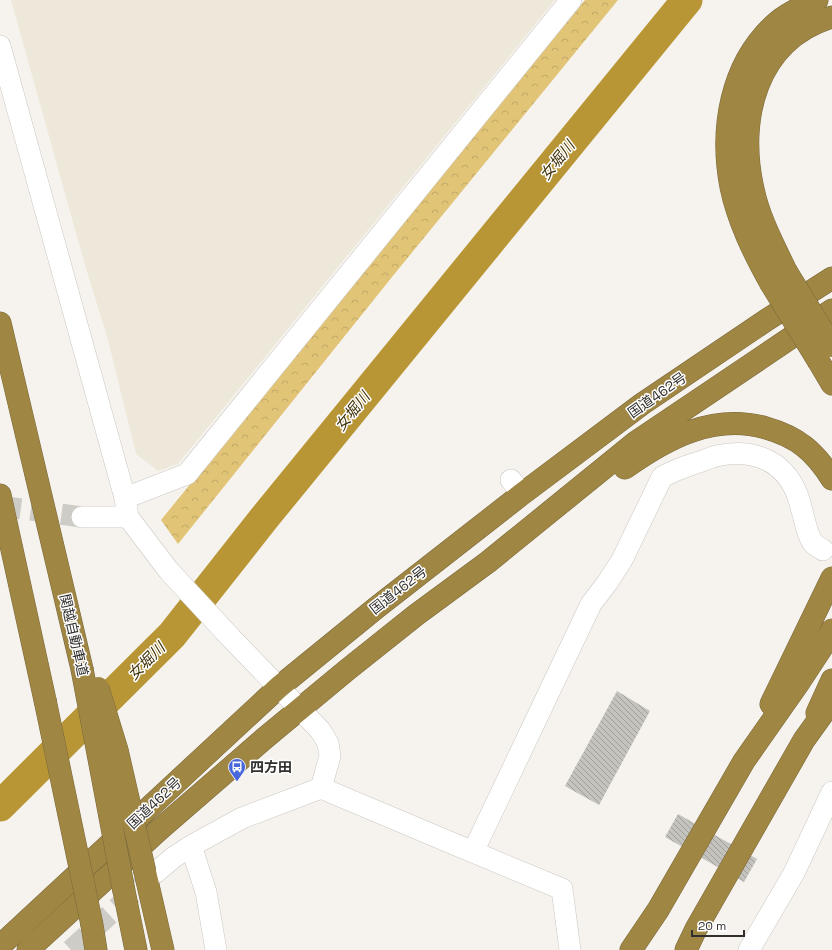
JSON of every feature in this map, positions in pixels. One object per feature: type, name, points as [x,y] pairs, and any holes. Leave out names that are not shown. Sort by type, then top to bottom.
[{"type":"highway","points":[[817,0],[795,10],[775,24],[758,43],[746,63],[738,80],[729,110],[727,161],[731,188],[747,237],[778,276],[826,354],[832,384]]},
{"type":"highway","points":[[778,276],[769,237],[753,190],[749,166],[747,143],[753,100],[760,79],[770,61],[784,44],[799,32],[818,21],[832,17]]},
{"type":"highway","points":[[642,404],[719,342],[832,267]]},
{"type":"highway","name":"国道462号","points":[[0,946],[279,687],[376,608],[516,487],[832,278]]},
{"type":"highway","name":"国道462号","points":[[28,950],[160,829],[300,708],[416,615],[488,562],[636,442],[832,310]]},
{"type":"highway","name":"関越自動車道","points":[[0,323],[64,592],[86,665],[124,891],[136,950]]},
{"type":"highway","points":[[488,562],[554,519],[626,466],[653,449],[680,435],[704,427],[729,422],[753,424],[775,430],[794,439],[810,450],[823,464],[832,479]]},
{"type":"highway","points":[[0,495],[92,925],[95,950]]},
{"type":"highway","points":[[631,950],[658,910],[744,761],[832,578]]},
{"type":"highway","points":[[744,761],[798,684],[832,630]]},
{"type":"highway","points":[[86,665],[117,750],[150,873],[163,950]]},
{"type":"highway","points":[[682,950],[804,740],[832,680]]},
{"type":"highway","points":[[804,740],[832,701]]},
{"type":"highway","points":[[642,950],[658,910]]},
{"type":"highway","points":[[686,950],[696,928]]},
{"type":"street","points":[[82,517],[126,507],[188,474],[571,0]]},
{"type":"street","points":[[0,46],[126,507],[169,571],[320,730],[328,743],[330,756],[321,788]]},
{"type":"street","points":[[473,852],[591,604],[622,560],[662,477],[671,472],[716,456],[741,453],[758,456],[771,462],[784,472],[796,493],[809,536],[814,544],[823,550]]},
{"type":"street","points":[[150,873],[191,846],[242,818],[321,788],[562,889],[570,950]]},
{"type":"street","points":[[749,950],[794,873],[831,799]]},
{"type":"street","points":[[191,846],[206,892],[216,950]]},
{"type":"shaded area","points":[[11,0],[555,0],[178,464],[158,471],[136,454],[108,340],[84,262]]},
{"type":"green space","points":[[585,0],[618,0],[392,277],[178,544],[161,520]]},
{"type":"building","points":[[617,691],[650,711],[599,805],[565,786]]},
{"type":"building","points":[[678,814],[757,859],[744,882],[665,837]]},
{"type":"waterway","name":"女堀川","points":[[0,806],[172,635],[265,517],[687,0]]},
{"type":"tunnel","points":[[0,506],[82,517]]},
{"type":"tunnel","points":[[71,950],[155,873]]},
{"type":"place","name":"四方田","points":[[237,782]]}]
